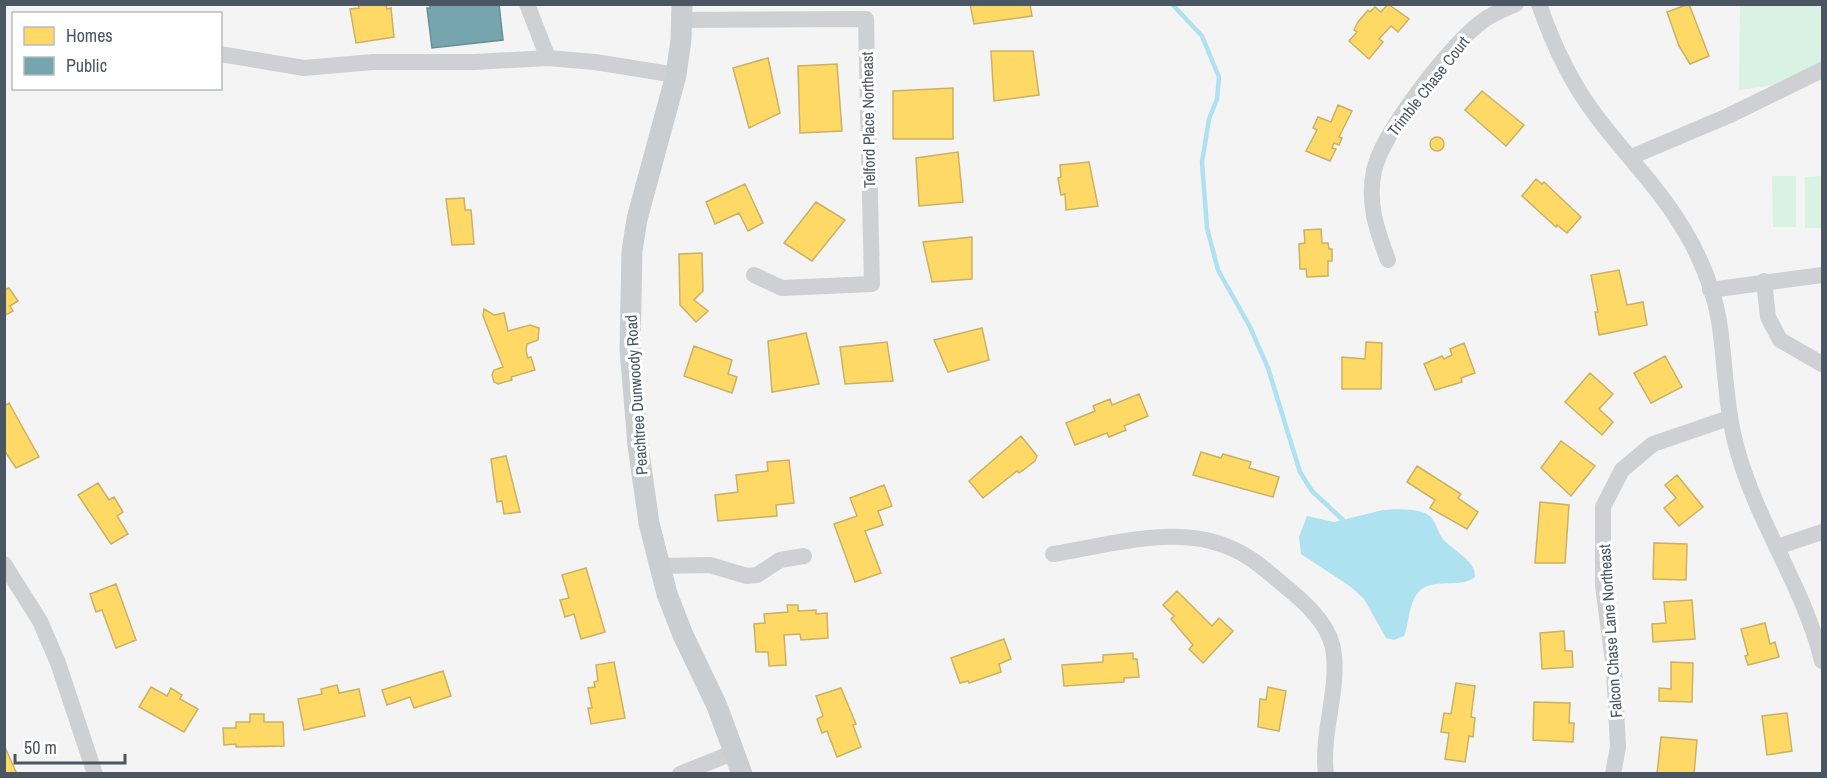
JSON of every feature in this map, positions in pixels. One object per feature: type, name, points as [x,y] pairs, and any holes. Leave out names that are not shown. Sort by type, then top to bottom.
[{"type":"main road","name":"Peachtree Dunwoody Road","points":[[682,12],[676,75],[637,219],[632,251],[630,301],[638,446],[648,523],[667,594],[683,635],[717,706],[742,774]]},
{"type":"street","points":[[527,4],[548,58]]},
{"type":"street","name":"Trimble Chase Court","points":[[1388,260],[1374,222],[1371,198],[1374,170],[1384,142],[1442,62],[1468,33],[1498,12],[1516,4]]},
{"type":"street","points":[[1539,4],[1551,39],[1572,80],[1597,118],[1674,212],[1693,246],[1710,290],[1719,322],[1729,418],[1749,487],[1803,598],[1822,661]]},
{"type":"street","name":"Telford Place Northeast","points":[[682,12],[866,19],[872,284],[782,288],[754,275]]},
{"type":"street","points":[[222,54],[304,68],[373,62],[474,62],[548,58],[595,62],[676,75]]},
{"type":"street","points":[[1631,157],[1728,116],[1822,70]]},
{"type":"street","points":[[1710,290],[1815,276],[1822,289]]},
{"type":"street","points":[[1764,281],[1768,317],[1780,340],[1822,364]]},
{"type":"street","name":"Falcon Chase Lane Northeast","points":[[1613,774],[1618,747],[1614,669],[1603,586],[1603,507],[1623,470],[1653,444],[1729,418]]},
{"type":"street","points":[[1778,547],[1822,532]]},
{"type":"street","points":[[1053,554],[1164,537],[1185,537],[1209,540],[1233,548],[1255,561],[1305,603],[1328,633],[1334,653],[1335,669],[1326,743],[1326,774]]},
{"type":"street","points":[[661,566],[710,565],[747,576],[757,575],[780,560],[804,556]]},
{"type":"street","points":[[4,564],[40,621],[58,663],[95,774]]},
{"type":"street","points":[[680,774],[735,752]]},
{"type":"green space","points":[[1740,5],[1822,5],[1822,79],[1739,90]]},
{"type":"green space","points":[[1772,176],[1796,176],[1796,227],[1773,227]]},
{"type":"green space","points":[[1822,176],[1822,228],[1805,228],[1805,177]]},
{"type":"water","points":[[1383,510],[1420,511],[1429,515],[1443,539],[1472,566],[1475,577],[1460,583],[1434,584],[1419,591],[1412,604],[1404,636],[1394,640],[1386,638],[1364,599],[1351,587],[1301,554],[1299,537],[1307,516],[1334,522]]},
{"type":"building: Homes","points":[[358,4],[386,4],[387,9],[391,8],[394,37],[356,43],[350,9],[359,8]]},
{"type":"building: Homes","points":[[970,4],[1030,4],[1032,16],[974,24]]},
{"type":"building: Homes","points":[[1388,4],[1409,19],[1398,32],[1391,26],[1379,39],[1383,42],[1369,59],[1349,41],[1357,32],[1354,30],[1358,22],[1368,10],[1370,12],[1375,7],[1381,12]]},
{"type":"building: Homes","points":[[1689,4],[1709,56],[1690,64],[1679,46],[1667,12]]},
{"type":"building: Homes","points":[[991,51],[1033,51],[1039,95],[994,101]]},
{"type":"building: Homes","points":[[768,58],[780,113],[749,128],[733,68]]},
{"type":"building: Homes","points":[[837,64],[842,131],[800,133],[798,66]]},
{"type":"building: Homes","points":[[953,88],[953,139],[893,139],[893,91]]},
{"type":"building: Homes","points":[[1482,91],[1524,125],[1506,146],[1465,110]]},
{"type":"building: Homes","points":[[1338,105],[1352,111],[1339,137],[1342,138],[1339,145],[1334,143],[1332,148],[1336,149],[1330,161],[1306,151],[1317,130],[1313,128],[1318,117],[1331,122]]},
{"type":"building: Homes","points":[[1437,137],[1442,139],[1444,144],[1442,149],[1437,151],[1432,149],[1430,144],[1432,139]]},
{"type":"building: Homes","points":[[958,152],[963,202],[919,206],[916,158]]},
{"type":"building: Homes","points":[[1089,162],[1098,206],[1066,210],[1065,194],[1061,195],[1058,178],[1061,177],[1060,165]]},
{"type":"building: Homes","points":[[1536,179],[1542,184],[1544,182],[1581,217],[1567,233],[1557,225],[1556,227],[1522,196]]},
{"type":"building: Homes","points":[[745,184],[763,223],[748,231],[739,213],[715,224],[706,202]]},
{"type":"building: Homes","points":[[464,198],[465,210],[471,210],[474,244],[452,245],[446,199]]},
{"type":"building: Homes","points":[[816,202],[845,220],[812,261],[784,243]]},
{"type":"building: Homes","points":[[1321,229],[1322,243],[1328,243],[1329,249],[1332,249],[1332,261],[1328,261],[1328,276],[1307,277],[1306,269],[1300,269],[1299,244],[1305,243],[1304,230]]},
{"type":"building: Homes","points":[[972,237],[972,279],[932,282],[923,242]]},
{"type":"building: Homes","points":[[702,253],[703,291],[694,300],[708,311],[696,322],[680,305],[679,254]]},
{"type":"building: Homes","points":[[1619,270],[1627,305],[1643,302],[1647,325],[1599,335],[1595,312],[1598,312],[1591,275]]},
{"type":"building: Homes","points":[[9,288],[18,301],[10,306],[13,311],[4,316],[4,290]]},
{"type":"building: Homes","points":[[484,309],[494,315],[504,313],[508,331],[530,325],[539,328],[538,340],[527,344],[526,351],[528,358],[531,357],[535,370],[511,377],[512,380],[498,384],[494,382],[492,375],[494,370],[503,367],[483,316]]},
{"type":"building: Homes","points":[[982,328],[989,360],[948,372],[934,340]]},
{"type":"building: Homes","points":[[806,333],[819,384],[772,392],[768,341]]},
{"type":"building: Homes","points":[[887,342],[893,381],[845,384],[840,347]]},
{"type":"building: Homes","points":[[1366,342],[1382,343],[1381,389],[1342,389],[1342,357],[1365,359]]},
{"type":"building: Homes","points":[[1464,343],[1475,373],[1461,378],[1462,382],[1435,390],[1424,364],[1442,356],[1444,359],[1452,355],[1450,349]]},
{"type":"building: Homes","points":[[694,346],[732,360],[728,374],[737,377],[732,393],[684,376]]},
{"type":"building: Homes","points":[[1665,356],[1682,387],[1651,403],[1634,373]]},
{"type":"building: Homes","points":[[1590,373],[1613,394],[1599,409],[1613,422],[1602,435],[1565,402]]},
{"type":"building: Homes","points":[[1139,394],[1148,416],[1124,426],[1126,430],[1109,437],[1107,433],[1075,445],[1066,423],[1095,411],[1093,406],[1110,399],[1112,405]]},
{"type":"building: Homes","points":[[9,403],[39,457],[16,468],[4,450],[4,406]]},
{"type":"building: Homes","points":[[1021,436],[1037,456],[1035,461],[1019,473],[1017,471],[983,498],[969,481]]},
{"type":"building: Homes","points":[[1561,441],[1595,466],[1571,496],[1541,468]]},
{"type":"building: Homes","points":[[1201,452],[1221,458],[1223,454],[1251,462],[1249,468],[1279,477],[1273,497],[1193,475]]},
{"type":"building: Homes","points":[[506,456],[520,512],[504,514],[502,501],[497,502],[491,459]]},
{"type":"building: Homes","points":[[789,460],[794,503],[776,505],[777,516],[718,521],[715,495],[738,492],[736,475],[768,471],[767,462]]},
{"type":"building: Homes","points":[[1417,466],[1461,494],[1458,498],[1478,512],[1467,529],[1430,508],[1435,500],[1407,482]]},
{"type":"building: Homes","points":[[1677,475],[1703,507],[1679,526],[1664,508],[1676,498],[1665,485]]},
{"type":"building: Homes","points":[[98,483],[109,500],[114,497],[123,512],[117,516],[128,534],[111,544],[78,495]]},
{"type":"building: Homes","points":[[884,485],[892,506],[878,511],[883,525],[865,531],[881,573],[855,582],[834,524],[857,516],[850,498]]},
{"type":"building: Homes","points":[[1540,502],[1569,505],[1565,563],[1535,563]]},
{"type":"building: Homes","points":[[1654,543],[1687,544],[1686,580],[1653,579]]},
{"type":"building: Homes","points":[[586,568],[605,632],[581,639],[574,614],[565,617],[560,600],[569,598],[562,575]]},
{"type":"building: Homes","points":[[116,584],[136,640],[116,648],[102,610],[96,612],[90,594]]},
{"type":"building: Homes","points":[[1177,591],[1212,626],[1219,618],[1233,631],[1203,663],[1189,649],[1193,645],[1171,619],[1174,616],[1163,605]]},
{"type":"building: Homes","points":[[1692,600],[1695,639],[1653,642],[1652,624],[1666,623],[1664,602]]},
{"type":"building: Homes","points":[[787,605],[798,605],[798,611],[816,610],[816,614],[827,613],[828,638],[801,640],[800,634],[784,635],[786,665],[769,666],[768,652],[756,652],[754,624],[765,623],[764,614],[788,612]]},
{"type":"building: Homes","points":[[1765,623],[1770,644],[1775,642],[1779,657],[1748,665],[1745,656],[1748,655],[1741,629]]},
{"type":"building: Homes","points":[[1564,631],[1565,651],[1572,651],[1573,667],[1542,669],[1540,633]]},
{"type":"building: Homes","points":[[1004,639],[1011,659],[999,664],[1001,672],[969,683],[968,681],[960,683],[951,658]]},
{"type":"building: Homes","points":[[1133,653],[1133,659],[1137,659],[1139,677],[1124,678],[1124,682],[1064,686],[1062,665],[1103,662],[1103,655]]},
{"type":"building: Homes","points":[[614,662],[625,718],[591,724],[588,708],[592,708],[588,688],[595,687],[594,682],[598,681],[596,665]]},
{"type":"building: Homes","points":[[1671,662],[1693,663],[1692,702],[1659,701],[1659,688],[1671,689]]},
{"type":"building: Homes","points":[[443,671],[451,696],[414,708],[410,697],[387,705],[382,690]]},
{"type":"building: Homes","points":[[1456,683],[1475,686],[1471,717],[1475,718],[1473,737],[1469,736],[1465,762],[1445,759],[1449,733],[1441,732],[1444,713],[1451,714]]},
{"type":"building: Homes","points":[[337,685],[339,693],[359,689],[365,716],[304,730],[298,699],[322,694],[321,689]]},
{"type":"building: Homes","points":[[151,687],[167,696],[171,688],[182,695],[180,699],[198,709],[184,732],[139,707]]},
{"type":"building: Homes","points":[[1268,687],[1286,691],[1279,731],[1258,727],[1260,699],[1266,700]]},
{"type":"building: Homes","points":[[841,688],[856,724],[853,725],[861,747],[837,757],[827,731],[822,733],[817,719],[823,716],[816,696]]},
{"type":"building: Homes","points":[[1534,702],[1570,703],[1569,723],[1574,723],[1573,742],[1533,740]]},
{"type":"building: Homes","points":[[1787,713],[1792,751],[1767,755],[1762,716]]},
{"type":"building: Homes","points":[[250,714],[264,714],[264,722],[283,722],[284,746],[224,745],[223,728],[236,728],[236,722],[250,722]]},
{"type":"building: Homes","points":[[1661,737],[1697,740],[1694,774],[1657,774]]},
{"type":"building: Homes","points":[[4,745],[16,772],[13,774],[4,774]]},
{"type":"building: Public","points":[[430,4],[499,4],[503,40],[432,48],[427,8],[430,8]]},
{"type":"waterway","points":[[1172,4],[1202,36],[1219,77],[1217,99],[1209,119],[1202,162],[1207,228],[1218,270],[1250,327],[1268,368],[1300,472],[1312,491],[1343,520]]}]
